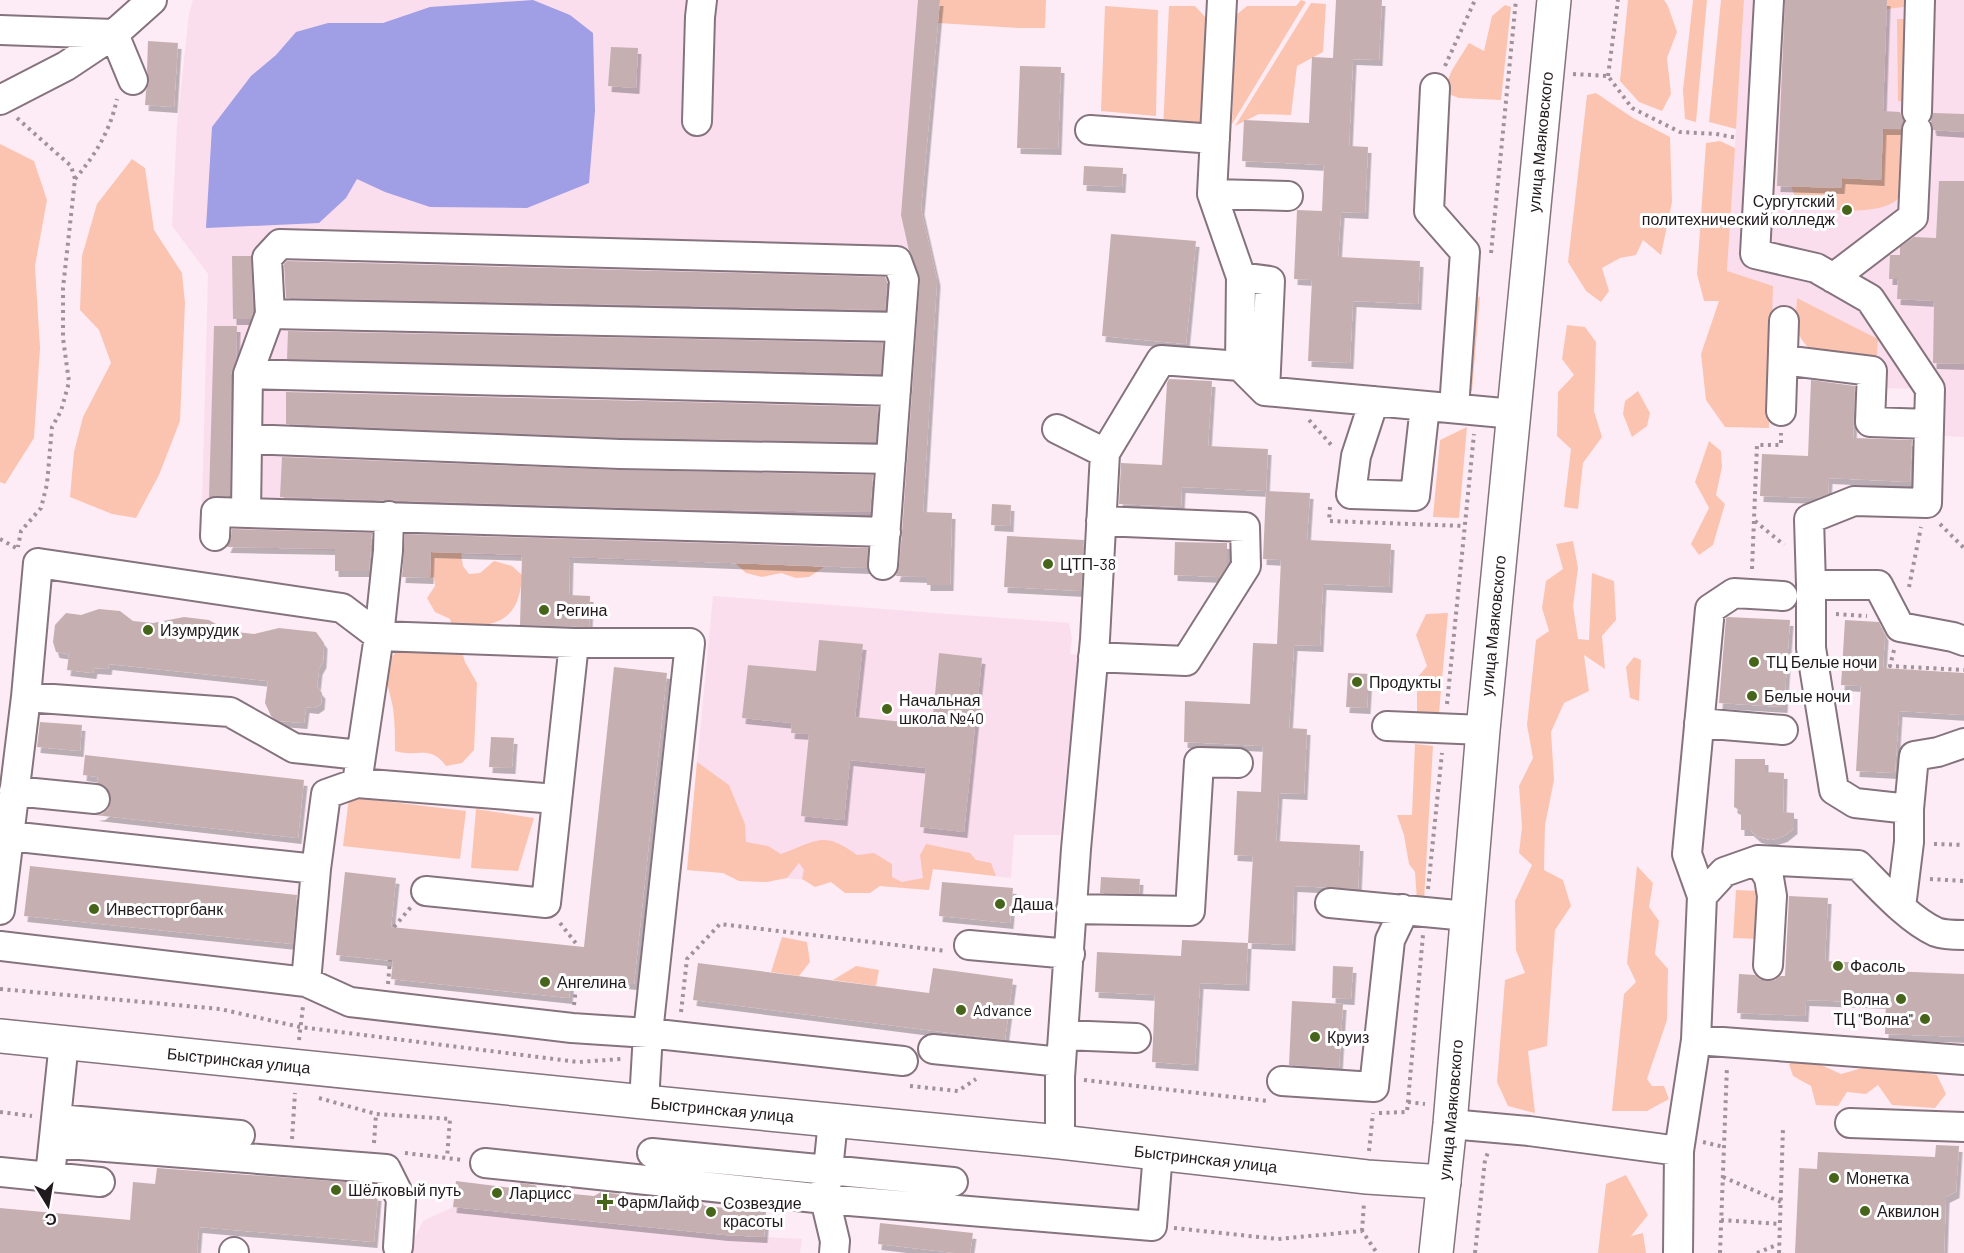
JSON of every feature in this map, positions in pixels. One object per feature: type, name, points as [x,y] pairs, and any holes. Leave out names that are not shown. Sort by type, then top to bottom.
[{"type":"main road","name":"улица Маяковского","points":[[1436,1253],[1450,1124],[1483,730],[1554,0]]},
{"type":"main road","name":"Быстринская улица","points":[[0,1036],[1060,1142],[1367,1177],[1444,1182]]},
{"type":"lane","points":[[124,58],[152,0]]},
{"type":"lane","points":[[697,121],[702,0]]},
{"type":"lane","points":[[1222,0],[1212,194],[1241,277],[1239,366]]},
{"type":"lane","points":[[1769,0],[1755,254],[1816,268],[1870,299],[1930,389],[1927,503],[1854,501],[1809,519],[1811,648],[1833,790],[1855,803],[1909,809]]},
{"type":"lane","points":[[1833,278],[1913,217],[1920,0]]},
{"type":"lane","points":[[0,30],[124,58]]},
{"type":"lane","points":[[1,100],[66,66],[124,58]]},
{"type":"lane","points":[[1435,88],[1429,211],[1465,252],[1454,408]]},
{"type":"lane","points":[[1090,130],[1215,139]]},
{"type":"lane","points":[[1212,194],[1288,196]]},
{"type":"lane","points":[[246,512],[248,374],[270,315],[267,258],[280,244],[897,261],[904,280],[883,565]]},
{"type":"lane","points":[[1241,277],[1269,281],[1265,391]]},
{"type":"lane","points":[[270,315],[900,327]]},
{"type":"lane","points":[[1781,411],[1784,321]]},
{"type":"lane","points":[[1060,1142],[1071,909],[1093,657],[1105,453],[1161,360],[1239,366],[1265,391],[1514,414]]},
{"type":"lane","points":[[1783,360],[1872,371],[1870,422],[1929,424]]},
{"type":"lane","points":[[248,374],[896,391]]},
{"type":"lane","points":[[1374,401],[1356,456],[1351,494],[1415,496],[1425,406]]},
{"type":"lane","points":[[1057,429],[1105,453]]},
{"type":"lane","points":[[247,439],[620,454],[891,459]]},
{"type":"lane","points":[[215,536],[216,512],[886,532]]},
{"type":"lane","points":[[306,982],[316,869],[312,809],[326,794],[358,769],[379,636],[388,551],[389,516]]},
{"type":"lane","points":[[1093,657],[1186,661],[1246,566],[1245,527],[1101,521]]},
{"type":"lane","points":[[0,910],[15,782],[16,709],[28,556],[342,608],[379,636],[574,643],[690,643],[648,1033],[644,1102]]},
{"type":"lane","points":[[1811,585],[1878,585],[1898,623],[1964,641]]},
{"type":"lane","points":[[1678,1253],[1670,1150],[1696,1040],[1702,896],[1687,854],[1710,609],[1734,593],[1783,596]]},
{"type":"lane","points":[[426,891],[546,903],[574,643]]},
{"type":"lane","points":[[16,709],[230,712],[294,748],[358,769],[556,799]]},
{"type":"lane","points":[[1699,723],[1783,730]]},
{"type":"lane","points":[[1387,726],[1483,730]]},
{"type":"lane","points":[[1901,907],[1909,842],[1909,809],[1914,756],[1938,752],[1964,743]]},
{"type":"lane","points":[[1071,909],[1190,911],[1198,762],[1238,763]]},
{"type":"lane","points":[[15,782],[96,791]]},
{"type":"lane","points":[[9,836],[316,869]]},
{"type":"lane","points":[[1702,896],[1724,872],[1758,860],[1858,865],[1901,907],[1938,933],[1964,936]]},
{"type":"lane","points":[[1758,860],[1769,878],[1772,896],[1768,965]]},
{"type":"lane","points":[[1330,903],[1467,916]]},
{"type":"lane","points":[[1282,1081],[1374,1087],[1390,940],[1401,917],[1402,909]]},
{"type":"lane","points":[[969,945],[1070,954]]},
{"type":"lane","points":[[0,946],[306,982],[350,1002],[572,1028],[648,1033],[903,1061]]},
{"type":"lane","points":[[933,1050],[1063,1048],[1136,1038]]},
{"type":"lane","points":[[1696,1040],[1964,1060]]},
{"type":"lane","points":[[50,1176],[64,1042]]},
{"type":"lane","points":[[833,1121],[825,1199],[835,1241],[834,1253]]},
{"type":"lane","points":[[1850,1123],[1964,1127]]},
{"type":"lane","points":[[1450,1124],[1529,1131],[1670,1150]]},
{"type":"lane","points":[[56,1131],[240,1134]]},
{"type":"lane","points":[[56,1131],[386,1169],[401,1199],[398,1247]]},
{"type":"lane","points":[[652,1153],[953,1182]]},
{"type":"lane","points":[[485,1163],[825,1199],[1152,1226],[1158,1153]]},
{"type":"lane","points":[[0,1172],[100,1182]]},
{"type":"path","points":[[1435,88],[1475,0]]},
{"type":"path","points":[[1618,0],[1608,76],[1632,108],[1680,132],[1716,134]]},
{"type":"path","points":[[75,179],[94,157],[106,134],[116,105],[124,58]]},
{"type":"path","points":[[1510,69],[1608,76]]},
{"type":"path","points":[[1,100],[25,126],[71,166],[75,179],[63,288],[63,338],[69,382],[61,411],[52,427],[47,484],[41,508],[21,531],[28,556]]},
{"type":"path","points":[[1751,594],[1758,445],[1782,445],[1781,411]]},
{"type":"path","points":[[1927,503],[1940,525],[1964,548]]},
{"type":"path","points":[[1927,503],[1890,666],[1964,670]]},
{"type":"path","points":[[0,539],[28,556]]},
{"type":"path","points":[[1811,621],[1833,613],[1898,623]]},
{"type":"path","points":[[1909,842],[1964,845]]},
{"type":"path","points":[[1905,878],[1964,881]]},
{"type":"path","points":[[678,1036],[687,959],[720,924],[950,952],[969,945]]},
{"type":"path","points":[[1720,1253],[1728,1042]]},
{"type":"path","points":[[295,1091],[305,1094]]},
{"type":"path","points":[[315,1097],[376,1114],[450,1119],[447,1158]]},
{"type":"path","points":[[0,1112],[56,1131]]},
{"type":"path","points":[[374,1149],[376,1114]]},
{"type":"path","points":[[1779,1253],[1783,1128]]},
{"type":"path","points":[[1475,1253],[1485,1160],[1490,1149]]},
{"type":"path","points":[[1723,1177],[1781,1202]]},
{"type":"path","points":[[1721,1220],[1780,1224]]},
{"type":"path","points":[[1152,1226],[1278,1239],[1362,1231],[1377,1253]]},
{"type":"path","points":[[1757,1253],[1779,1244]]},
{"type":"shaded area","points":[[193,0],[940,0],[921,209],[937,280],[919,577],[896,576],[869,568],[227,547],[201,544],[208,274],[172,226],[177,125],[189,14]]},
{"type":"shaded area","points":[[940,0],[1046,0],[1045,28],[938,23]]},
{"type":"shaded area","points":[[1301,0],[1306,2],[1232,124],[1235,16],[1247,6],[1296,6]]},
{"type":"shaded area","points":[[1628,0],[1664,0],[1677,32],[1667,58],[1671,94],[1662,111],[1639,102],[1620,81]]},
{"type":"shaded area","points":[[1693,0],[1707,0],[1696,122],[1685,119],[1683,90]]},
{"type":"shaded area","points":[[1721,0],[1744,0],[1736,129],[1709,122]]},
{"type":"shaded area","name":"Сургутский политехнический колледж","points":[[1744,0],[1964,0],[1964,437],[1945,436],[1930,389],[1876,388],[1878,339],[1797,298],[1795,322],[1771,322],[1727,271]]},
{"type":"shaded area","points":[[1887,0],[1912,0],[1912,6],[1887,9]]},
{"type":"shaded area","points":[[1311,3],[1326,4],[1323,52],[1297,66],[1291,115],[1259,114],[1235,126]]},
{"type":"shaded area","points":[[1505,5],[1511,7],[1501,100],[1459,98],[1443,92],[1452,70],[1469,43],[1484,51],[1492,16]]},
{"type":"shaded area","points":[[1105,6],[1158,10],[1156,116],[1101,111]]},
{"type":"shaded area","points":[[1169,6],[1195,6],[1209,21],[1203,131],[1163,128]]},
{"type":"shaded area","points":[[1897,19],[1911,19],[1908,102],[1898,101]]},
{"type":"shaded area","points":[[1596,93],[1633,118],[1670,137],[1672,202],[1661,255],[1643,240],[1636,255],[1620,258],[1602,268],[1609,291],[1601,302],[1586,291],[1568,262],[1587,95]]},
{"type":"shaded area","points":[[1883,129],[1908,130],[1907,180],[1900,197],[1889,205],[1875,209],[1842,210],[1799,207],[1791,186],[1841,188],[1842,178],[1881,180]]},
{"type":"shaded area","points":[[1720,141],[1735,148],[1727,271],[1773,286],[1769,428],[1725,427],[1706,400],[1701,354],[1719,301],[1704,301],[1697,274],[1706,143]]},
{"type":"shaded area","points":[[0,144],[34,161],[47,200],[35,266],[40,348],[34,438],[5,484],[0,482]]},
{"type":"shaded area","points":[[132,159],[145,168],[154,230],[182,273],[185,303],[180,421],[159,475],[136,518],[112,514],[70,497],[74,452],[83,417],[111,363],[99,330],[80,310],[82,256],[97,204]]},
{"type":"shaded area","points":[[1480,296],[1472,391],[1466,391],[1472,304]]},
{"type":"shaded area","points":[[1797,298],[1878,339],[1877,358],[1813,353],[1797,328]]},
{"type":"shaded area","points":[[1567,325],[1585,327],[1596,342],[1594,411],[1602,437],[1583,463],[1578,509],[1564,507],[1571,449],[1557,436],[1558,392],[1574,375],[1562,359]]},
{"type":"shaded area","points":[[1638,391],[1650,413],[1647,426],[1632,437],[1623,414],[1625,401]]},
{"type":"shaded area","points":[[1467,427],[1459,518],[1433,517],[1440,440]]},
{"type":"shaded area","points":[[1709,441],[1721,451],[1722,467],[1716,495],[1725,504],[1713,545],[1699,555],[1691,544],[1709,508],[1695,482]]},
{"type":"shaded area","points":[[1573,541],[1578,568],[1573,606],[1578,639],[1589,640],[1592,573],[1614,581],[1616,620],[1602,636],[1605,669],[1584,655],[1589,691],[1564,703],[1551,732],[1554,780],[1545,825],[1544,870],[1563,880],[1571,906],[1555,930],[1547,1046],[1528,1051],[1535,1113],[1508,1106],[1497,1082],[1505,980],[1525,973],[1516,950],[1515,901],[1532,865],[1519,853],[1522,827],[1519,786],[1533,758],[1527,725],[1536,640],[1549,631],[1542,608],[1546,581],[1563,569],[1556,544]]},
{"type":"shaded area","points":[[431,552],[461,553],[463,566],[469,574],[480,573],[494,561],[512,566],[522,575],[519,596],[513,609],[503,618],[475,632],[453,630],[450,619],[435,612],[427,598],[435,586],[434,577],[430,578]]},
{"type":"shaded area","points":[[735,563],[824,567],[809,577],[796,578],[781,573],[762,577],[746,573]]},
{"type":"shaded area","name":"Начальная школа №40","points":[[713,596],[1069,623],[1072,638],[1070,654],[1078,655],[1060,835],[1014,835],[1011,878],[933,869],[929,890],[687,870]]},
{"type":"shaded area","points":[[1448,613],[1439,713],[1417,712],[1417,678],[1427,666],[1416,635],[1426,614]]},
{"type":"shaded area","points":[[400,647],[461,648],[465,662],[477,683],[474,750],[462,763],[446,766],[440,759],[429,753],[395,751],[394,714],[386,676],[389,663]]},
{"type":"shaded area","points":[[1634,657],[1641,660],[1639,701],[1630,698],[1626,667]]},
{"type":"shaded area","points":[[1415,744],[1433,746],[1424,901],[1417,900],[1415,872],[1409,864],[1404,835],[1397,815],[1412,815]]},
{"type":"shaded area","points":[[697,762],[729,785],[745,824],[746,842],[768,846],[781,854],[820,840],[836,842],[857,855],[874,853],[892,864],[892,877],[902,882],[923,878],[920,855],[926,844],[970,853],[976,860],[991,863],[996,876],[933,869],[929,890],[880,886],[870,893],[845,893],[831,882],[815,887],[802,879],[804,870],[799,863],[787,878],[767,882],[739,881],[723,873],[687,870]]},
{"type":"shaded area","points":[[349,797],[466,811],[460,859],[343,846]]},
{"type":"shaded area","points":[[476,809],[534,818],[518,871],[471,868]]},
{"type":"shaded area","points":[[1637,866],[1653,883],[1649,907],[1659,921],[1655,954],[1668,969],[1667,1020],[1647,1079],[1652,1086],[1664,1086],[1669,1099],[1647,1111],[1612,1111],[1624,994],[1636,982],[1627,963]]},
{"type":"shaded area","points":[[1736,890],[1761,891],[1759,939],[1733,938]]},
{"type":"shaded area","points":[[782,937],[807,942],[810,962],[799,976],[771,972]]},
{"type":"shaded area","points":[[856,966],[879,970],[876,986],[833,980]]},
{"type":"shaded area","points":[[1804,1057],[1841,1074],[1873,1065],[1937,1075],[1946,1094],[1935,1108],[1892,1105],[1878,1085],[1866,1094],[1847,1092],[1838,1106],[1816,1105],[1811,1086],[1793,1076],[1789,1064]]},
{"type":"shaded area","points":[[1626,1175],[1648,1215],[1631,1236],[1643,1233],[1646,1253],[1598,1253],[1606,1184]]},
{"type":"shaded area","points":[[453,1207],[725,1235],[802,1239],[800,1253],[403,1253],[408,1251],[423,1221]]},
{"type":"water","points":[[533,0],[570,15],[593,33],[595,111],[589,183],[527,208],[430,207],[385,192],[357,179],[346,198],[319,223],[206,228],[212,127],[251,76],[276,55],[296,32],[328,23],[383,23],[430,7]]},
{"type":"building","points":[[918,0],[940,0],[921,209],[937,280],[923,512],[952,513],[950,585],[927,585],[927,577],[896,576],[902,533],[920,281],[909,251],[901,215]]},
{"type":"building","points":[[1336,0],[1382,0],[1379,60],[1353,59],[1349,146],[1368,147],[1365,213],[1341,212],[1338,257],[1420,261],[1418,304],[1353,301],[1350,363],[1308,361],[1312,280],[1294,279],[1297,210],[1322,211],[1324,165],[1242,161],[1244,120],[1309,123],[1312,57],[1333,58]]},
{"type":"building","points":[[1785,0],[1887,0],[1883,111],[1900,112],[1903,121],[1901,129],[1883,129],[1881,180],[1842,178],[1841,188],[1777,186]]},
{"type":"building","points":[[148,41],[178,43],[174,107],[145,105],[149,82]]},
{"type":"building","points":[[611,47],[638,48],[636,88],[608,86]]},
{"type":"building","points":[[1020,66],[1061,67],[1058,149],[1017,148]]},
{"type":"building","points":[[1933,113],[1964,114],[1964,132],[1933,130],[1931,121]]},
{"type":"building","points":[[1084,166],[1123,168],[1122,187],[1083,185]]},
{"type":"building","points":[[1939,181],[1964,181],[1964,364],[1933,363],[1934,301],[1897,299],[1898,279],[1889,279],[1890,255],[1900,255],[1900,247],[1914,237],[1936,238]]},
{"type":"building","points":[[1111,234],[1196,241],[1186,344],[1102,336]]},
{"type":"building","points":[[232,256],[251,256],[253,312],[251,319],[233,319]]},
{"type":"building","points":[[287,261],[885,277],[887,282],[885,310],[286,298],[284,264]]},
{"type":"building","points":[[214,326],[237,326],[236,360],[231,374],[230,496],[209,497]]},
{"type":"building","points":[[288,331],[883,343],[881,374],[287,359]]},
{"type":"building","points":[[1169,379],[1212,381],[1208,446],[1268,449],[1266,491],[1182,487],[1181,507],[1119,504],[1121,463],[1162,465]]},
{"type":"building","points":[[1811,380],[1855,386],[1853,438],[1912,440],[1910,482],[1829,478],[1828,494],[1817,498],[1760,496],[1762,454],[1808,456]]},
{"type":"building","points":[[286,392],[878,407],[876,442],[620,438],[286,424]]},
{"type":"building","points":[[282,457],[619,470],[873,475],[870,512],[661,509],[280,497]]},
{"type":"building","points":[[1266,491],[1310,493],[1307,540],[1391,544],[1389,587],[1323,584],[1320,646],[1294,645],[1289,728],[1307,729],[1304,794],[1279,793],[1276,841],[1360,845],[1358,889],[1294,886],[1292,945],[1248,943],[1253,856],[1234,855],[1237,791],[1261,792],[1263,746],[1184,742],[1185,701],[1250,704],[1253,643],[1277,644],[1281,560],[1263,559]]},
{"type":"building","points":[[992,504],[1011,505],[1010,526],[991,525]]},
{"type":"building","points":[[232,529],[372,533],[369,571],[335,571],[335,549],[227,547]]},
{"type":"building","points":[[405,534],[868,548],[867,568],[570,557],[569,595],[590,596],[589,627],[520,625],[522,555],[431,552],[430,578],[402,577]]},
{"type":"building","name":"ЦТП-38","points":[[1007,536],[1084,540],[1081,591],[1004,587]]},
{"type":"building","points":[[1175,542],[1227,543],[1227,566],[1220,577],[1174,575]]},
{"type":"building","points":[[99,609],[120,611],[133,621],[153,623],[184,617],[209,620],[228,631],[254,634],[279,628],[316,632],[324,643],[323,662],[319,669],[317,687],[322,693],[321,704],[315,708],[306,707],[304,723],[279,721],[271,716],[265,703],[268,681],[109,664],[108,669],[94,668],[93,673],[67,670],[69,654],[56,652],[53,642],[55,625],[66,613],[81,615]]},
{"type":"building","name":"ТЦ Белые ночи","points":[[1726,618],[1790,620],[1784,707],[1719,703]]},
{"type":"building","points":[[1845,620],[1879,622],[1885,635],[1883,668],[1964,673],[1964,715],[1899,711],[1895,773],[1856,771],[1861,686],[1841,685]]},
{"type":"building","points":[[819,640],[863,644],[855,717],[932,725],[939,653],[982,658],[964,832],[920,827],[926,768],[850,760],[844,820],[801,816],[809,734],[791,733],[792,723],[742,718],[748,665],[816,671]]},
{"type":"building","points":[[614,667],[667,673],[634,984],[571,978],[569,998],[391,979],[393,961],[336,955],[345,872],[396,878],[391,927],[584,947]]},
{"type":"building","points":[[1348,673],[1369,674],[1367,708],[1346,707]]},
{"type":"building","points":[[40,722],[82,725],[80,751],[37,747]]},
{"type":"building","points":[[491,737],[514,738],[512,768],[489,767]]},
{"type":"building","points":[[85,755],[304,780],[298,838],[95,815],[102,814],[108,809],[111,800],[110,793],[105,786],[97,783],[98,777],[83,775]]},
{"type":"building","points":[[1735,759],[1765,759],[1765,772],[1784,773],[1783,812],[1794,813],[1794,828],[1784,836],[1771,840],[1758,837],[1750,830],[1741,830],[1741,811],[1734,807]]},
{"type":"building","points":[[30,866],[297,895],[293,944],[24,916]]},
{"type":"building","points":[[1101,877],[1140,879],[1139,894],[1100,893]]},
{"type":"building","points":[[942,882],[1013,888],[1010,923],[939,916]]},
{"type":"building","points":[[1789,896],[1828,898],[1825,961],[1888,964],[1888,971],[1964,974],[1964,1037],[1885,1034],[1886,1003],[1806,1000],[1805,1016],[1737,1013],[1739,974],[1755,975],[1759,979],[1768,981],[1785,976]]},
{"type":"building","points":[[1182,940],[1248,943],[1246,985],[1200,983],[1195,1065],[1152,1062],[1155,995],[1095,992],[1097,952],[1181,956]]},
{"type":"building","points":[[698,963],[929,993],[933,968],[1013,979],[1005,1040],[693,1000]]},
{"type":"building","points":[[1333,966],[1353,967],[1351,999],[1332,998]]},
{"type":"building","name":"Круиз","points":[[1292,1001],[1343,1004],[1339,1068],[1289,1065]]},
{"type":"building","name":"Аквилон","points":[[1936,1145],[1959,1146],[1956,1192],[1946,1197],[1944,1253],[1795,1253],[1799,1168],[1817,1169],[1818,1152],[1935,1157]]},
{"type":"building","points":[[157,1168],[358,1183],[358,1193],[378,1195],[374,1242],[199,1227],[197,1253],[0,1253],[0,1208],[130,1220],[133,1182],[155,1184]]},
{"type":"building","points":[[456,1181],[513,1188],[521,1183],[535,1185],[541,1191],[594,1196],[601,1192],[618,1194],[624,1199],[678,1204],[683,1201],[701,1202],[705,1206],[766,1212],[764,1237],[453,1207]]},
{"type":"building","points":[[880,1223],[973,1233],[970,1253],[878,1244]]},
{"type":"place","name":"Сургутский политехнический колледж","points":[[1847,210]]},
{"type":"place","name":"ЦТП-38","points":[[1048,564]]},
{"type":"place","name":"Регина","points":[[544,610]]},
{"type":"place","name":"Изумрудик","points":[[148,630]]},
{"type":"place","name":"ТЦ Белые ночи","points":[[1754,662]]},
{"type":"place","name":"Продукты","points":[[1357,682]]},
{"type":"place","name":"Белые ночи","points":[[1752,696]]},
{"type":"place","name":"Начальная школа №40","points":[[887,709]]},
{"type":"place","name":"Даша","points":[[1000,904]]},
{"type":"place","name":"Инвестторгбанк","points":[[94,909]]},
{"type":"place","name":"Фасоль","points":[[1838,966]]},
{"type":"place","name":"Ангелина","points":[[545,982]]},
{"type":"place","name":"Волна","points":[[1901,999]]},
{"type":"place","name":"Advance","points":[[961,1010]]},
{"type":"place","name":"ТЦ \"Волна\"","points":[[1925,1019]]},
{"type":"place","name":"Круиз","points":[[1315,1037]]},
{"type":"place","name":"Монетка","points":[[1834,1178]]},
{"type":"place","name":"Шёлковый путь","points":[[336,1190]]},
{"type":"place","name":"Ларцисс","points":[[497,1193]]},
{"type":"place","name":"ФармЛайф","points":[[605,1202]]},
{"type":"place","name":"Аквилон","points":[[1865,1211]]},
{"type":"place","name":"Созвездие красоты","points":[[711,1212]]}]
